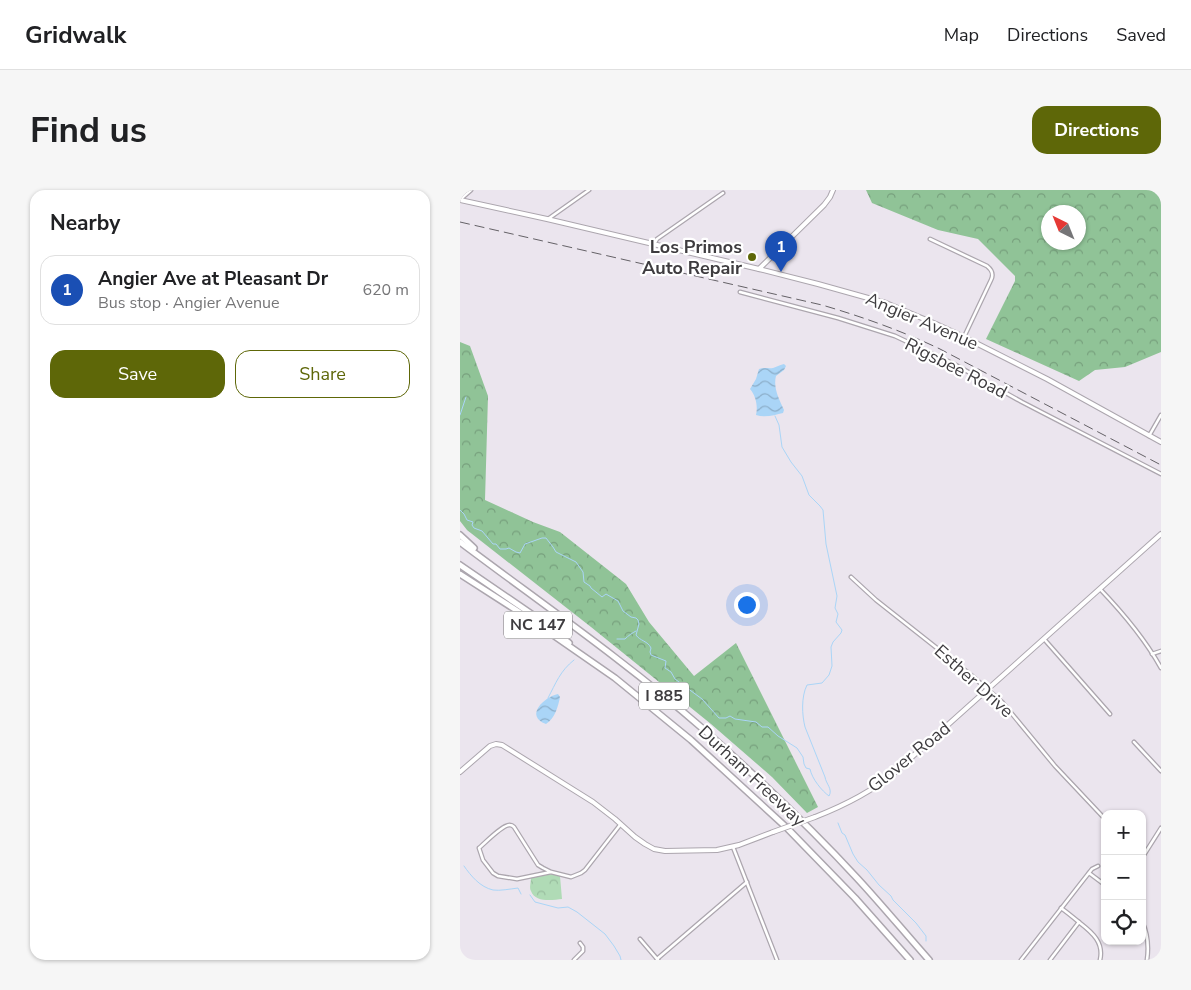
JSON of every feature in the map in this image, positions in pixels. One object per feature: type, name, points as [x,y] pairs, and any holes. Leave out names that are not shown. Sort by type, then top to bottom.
[{"type":"highway","name":"I 885","points":[[460,535],[494,567]]},
{"type":"highway","name":"Durham Freeway","points":[[460,542],[625,665],[732,755],[774,794],[855,876],[929,960]]},
{"type":"highway","name":"I 885","points":[[460,565],[540,620],[615,678]]},
{"type":"highway","name":"Durham Freeway","points":[[460,574],[530,619],[615,678],[690,740],[774,816],[844,886],[910,960]]},
{"type":"street","points":[[460,200],[471,190]]},
{"type":"street","points":[[547,219],[589,190]]},
{"type":"street","points":[[760,269],[824,205],[834,190]]},
{"type":"street","points":[[654,244],[657,239],[722,193]]},
{"type":"street","name":"Angier Avenue","points":[[460,200],[760,269],[886,303],[964,337],[1054,383],[1161,442]]},
{"type":"street","points":[[930,239],[987,266],[993,274],[964,337]]},
{"type":"street","name":"Rigsbee Road","points":[[740,292],[846,320],[895,336],[954,364],[1022,402],[1161,474]]},
{"type":"street","points":[[1150,436],[1161,415]]},
{"type":"street","name":"Glover Road","points":[[460,772],[490,746],[502,745],[592,802],[645,844],[658,850],[704,850],[733,847],[853,801],[887,779],[1161,534]]},
{"type":"street","name":"Esther Drive","points":[[851,577],[876,600],[971,675],[1003,703],[1056,766],[1101,815]]},
{"type":"street","points":[[1100,589],[1122,613],[1161,668]]},
{"type":"street","points":[[1044,639],[1110,714]]},
{"type":"street","points":[[1152,654],[1161,651]]},
{"type":"street","points":[[1134,742],[1161,772]]},
{"type":"street","points":[[551,872],[517,879],[498,876],[483,860],[479,848],[498,831],[510,824],[514,827],[538,865],[551,872],[571,876],[581,873],[588,866],[621,824]]},
{"type":"street","points":[[1146,852],[1161,828]]},
{"type":"street","points":[[733,847],[777,960]]},
{"type":"street","points":[[538,865],[538,875]]},
{"type":"street","points":[[1021,960],[1089,873],[1098,866]]},
{"type":"street","points":[[1089,873],[1101,882]]},
{"type":"street","points":[[640,939],[658,959],[747,882]]},
{"type":"street","points":[[1061,908],[1091,931],[1101,948],[1100,960]]},
{"type":"street","points":[[1050,960],[1079,922]]},
{"type":"street","points":[[1146,931],[1148,940],[1147,960]]},
{"type":"street","points":[[574,960],[583,951],[580,943]]},
{"type":"green space","points":[[866,190],[1161,190],[1161,352],[1125,367],[1095,370],[1079,381],[986,339],[1015,281],[1015,276],[978,239],[938,230],[872,203]]},
{"type":"green space","points":[[460,342],[470,346],[488,396],[485,500],[560,532],[626,584],[649,622],[694,676],[736,643],[818,807],[807,813],[772,777],[711,724],[467,530],[460,521]]},
{"type":"green space","points":[[552,874],[560,876],[562,899],[545,900],[533,895],[530,890],[531,878]]},
{"type":"water","points":[[784,364],[786,366],[784,370],[776,376],[775,380],[777,393],[784,410],[783,413],[766,416],[756,415],[756,401],[750,389],[759,369],[773,368]]},
{"type":"water","points":[[558,694],[560,697],[552,719],[546,724],[540,721],[536,712],[539,707],[547,699]]},
{"type":"waterway","points":[[460,415],[466,397]]},
{"type":"waterway","points":[[460,510],[467,520],[473,522],[474,528],[482,531],[500,549],[509,548],[520,553],[525,544],[546,538],[556,552],[576,562],[583,572],[584,582],[602,597],[606,594],[618,601],[623,611],[638,620],[639,624],[636,635],[650,646],[651,655],[666,661],[665,668],[671,672],[675,679],[702,699],[719,718],[730,716],[735,719],[756,722],[762,727],[768,727],[797,748],[803,757],[806,768],[810,769],[813,777],[829,796],[830,789],[805,727],[803,700],[807,685],[822,683],[829,675],[832,666],[831,647],[842,630],[836,622],[838,614],[835,608],[837,596],[826,544],[823,510],[809,495],[802,476],[782,447],[779,425],[775,416]]},
{"type":"waterway","points":[[617,639],[625,639],[636,631]]},
{"type":"waterway","points":[[548,698],[562,673],[574,660]]},
{"type":"waterway","points":[[838,823],[858,862],[916,923],[926,936],[926,941]]},
{"type":"waterway","points":[[464,866],[480,884],[488,889],[505,890],[518,888],[521,894]]},
{"type":"waterway","points":[[530,895],[535,902],[558,908],[568,907],[577,912],[605,934],[621,960]]},
{"type":"railway","points":[[460,222],[822,305],[867,319],[940,349],[1161,465]]},
{"type":"place","name":"Los Primos Auto Repair","points":[[752,257]]},
{"type":"place","name":"Angier Ave at Pleasant Dr","points":[[781,272]]}]
